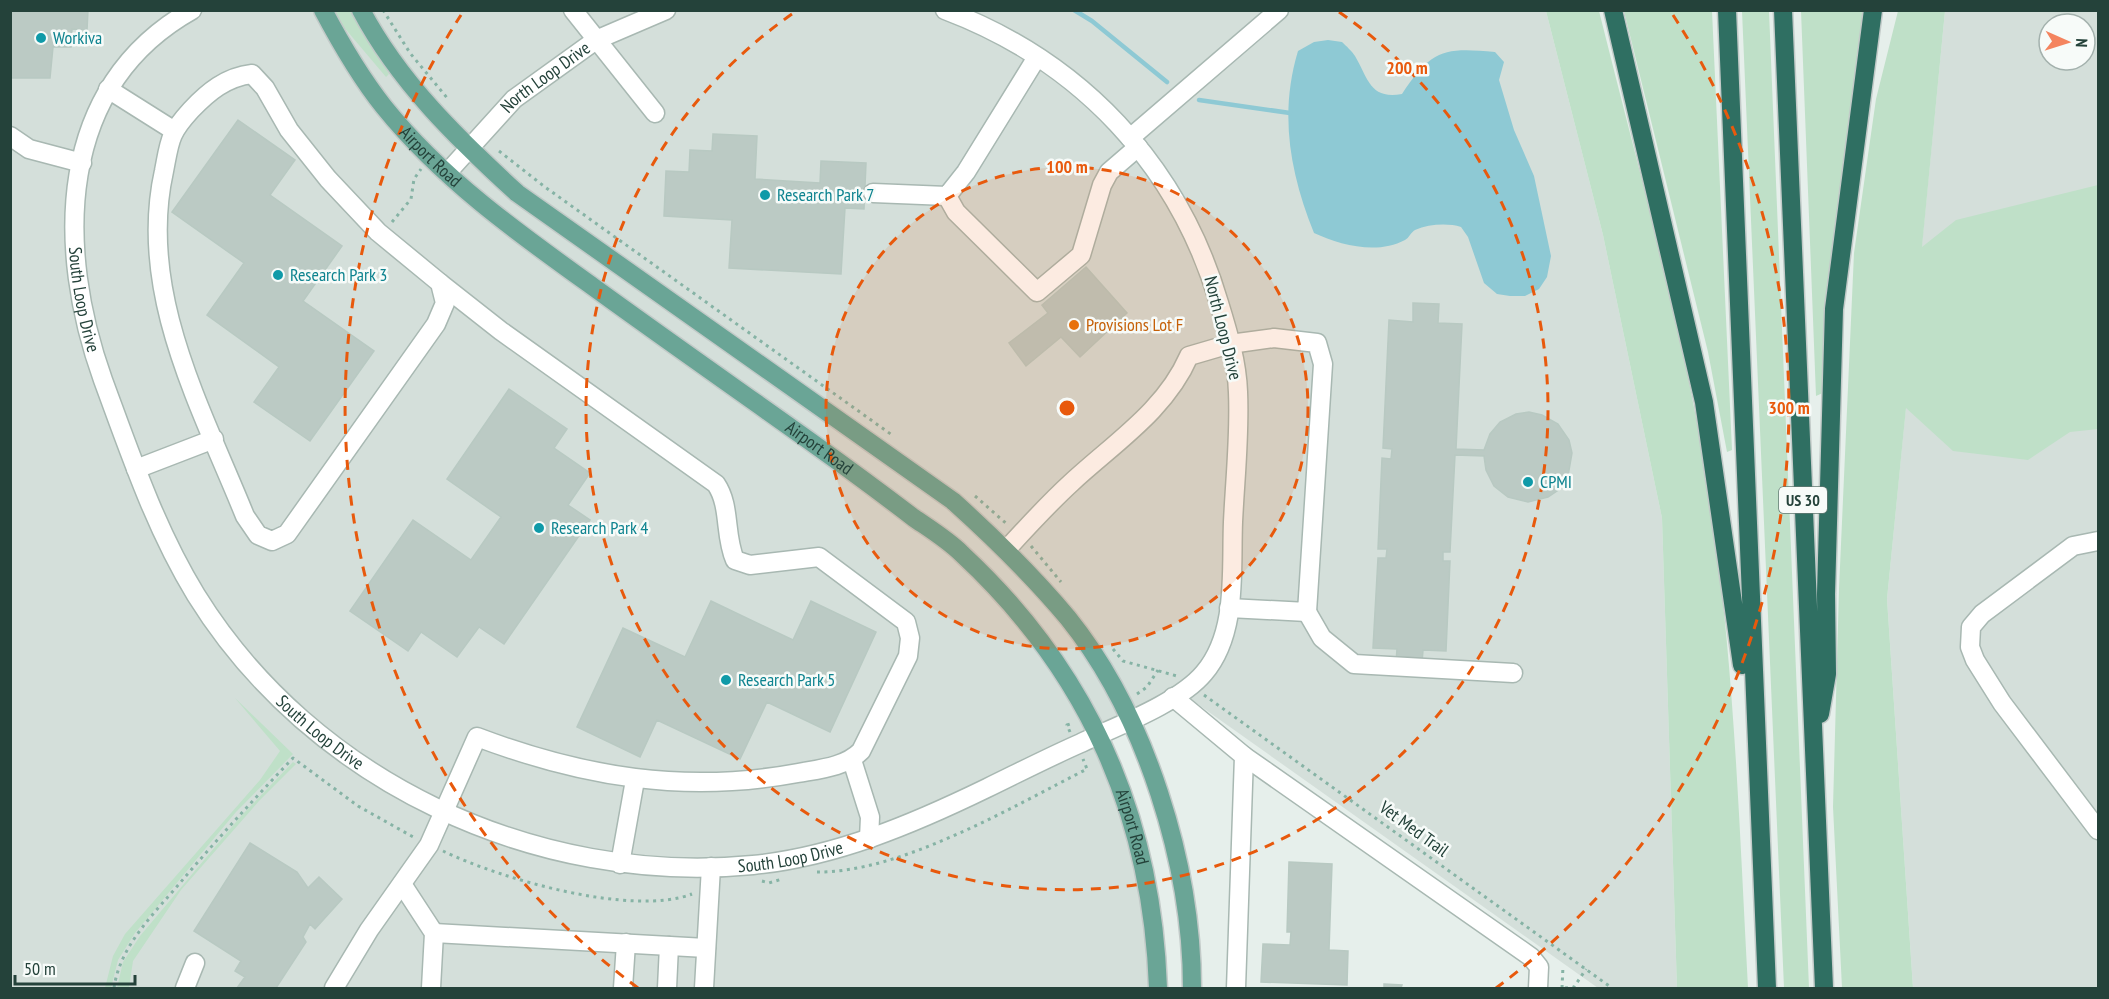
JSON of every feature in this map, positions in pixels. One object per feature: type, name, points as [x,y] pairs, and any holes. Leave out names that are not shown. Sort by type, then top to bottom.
[{"type":"highway","points":[[1613,10],[1704,402],[1740,641],[1759,830]]},
{"type":"highway","points":[[1727,10],[1748,471],[1759,830],[1767,988]]},
{"type":"highway","name":"US 30","points":[[1782,10],[1824,988]]},
{"type":"highway","points":[[1814,742],[1827,674],[1826,594],[1834,309],[1873,10]]},
{"type":"highway","points":[[1865,80],[1881,10]]},
{"type":"main road","name":"Airport Road","points":[[323,10],[350,60],[384,108],[447,173],[507,225],[959,551],[1004,595],[1035,631],[1083,702],[1100,734],[1131,813],[1150,890],[1158,988]]},
{"type":"main road","name":"Airport Road","points":[[361,10],[375,37],[410,85],[468,148],[525,199],[953,501],[1006,550],[1068,619],[1113,687],[1152,771],[1174,841],[1189,930],[1192,988]]},
{"type":"street","name":"South Loop Drive","points":[[192,10],[150,40],[116,75],[97,109],[82,163],[74,243],[75,276],[81,309],[101,373],[136,469],[176,560],[210,615],[247,664],[328,741],[393,786],[488,832],[529,845],[621,864],[711,867],[757,865],[869,839],[916,822],[1129,721]]},
{"type":"street","points":[[573,10],[655,113]]},
{"type":"street","name":"North Loop Drive","points":[[447,173],[514,99],[596,40],[666,10]]},
{"type":"street","name":"North Loop Drive","points":[[945,10],[976,22],[1037,57],[1093,98],[1134,143],[1174,196],[1194,235],[1210,273],[1230,344],[1238,393],[1229,608],[1220,647],[1213,661],[1191,686],[1129,721]]},
{"type":"street","points":[[948,196],[956,212],[1037,292],[1081,255],[1108,172],[1134,143],[1279,10]]},
{"type":"street","points":[[948,196],[966,172],[1037,57]]},
{"type":"street","points":[[334,988],[369,930],[429,845],[477,737],[522,754],[574,769],[635,780],[699,783],[773,778],[852,760],[861,751],[908,656],[910,638],[906,622],[819,557],[750,565],[735,560],[728,545],[724,495],[716,484],[501,331],[381,234],[328,179],[289,130],[265,88],[252,74],[238,76],[207,93],[173,130],[160,185],[156,236],[162,295],[178,351],[245,516],[258,535],[272,541],[287,534],[436,324],[445,303],[440,283]]},
{"type":"street","points":[[108,89],[173,130]]},
{"type":"street","points":[[10,136],[29,149],[82,163]]},
{"type":"street","points":[[873,193],[948,196]]},
{"type":"street","points":[[1006,550],[1070,484],[1157,408],[1179,378],[1189,356],[1230,344],[1274,338],[1317,343],[1323,364],[1307,612],[1322,638],[1354,664],[1513,673]]},
{"type":"street","points":[[136,469],[214,439]]},
{"type":"street","points":[[2098,541],[2073,546],[1982,614],[1971,627],[1970,636],[1970,647],[1975,660],[2002,703],[2098,830]]},
{"type":"street","points":[[1229,608],[1307,612]]},
{"type":"street","points":[[1173,697],[1244,756],[1531,957],[1539,967],[1538,988]]},
{"type":"street","points":[[1236,988],[1244,756]]},
{"type":"street","points":[[852,760],[870,817],[869,839]]},
{"type":"street","points":[[621,864],[635,780]]},
{"type":"street","points":[[704,988],[711,867]]},
{"type":"street","points":[[402,884],[434,933],[431,988]]},
{"type":"street","points":[[434,933],[706,948]]},
{"type":"street","points":[[623,988],[626,944]]},
{"type":"street","points":[[667,988],[669,946]]},
{"type":"street","points":[[185,988],[195,963]]},
{"type":"path","points":[[383,10],[410,53],[453,104]]},
{"type":"path","points":[[491,145],[545,187],[901,442]]},
{"type":"path","points":[[381,234],[405,209],[411,199],[414,179],[424,166]]},
{"type":"path","points":[[974,495],[1012,529]]},
{"type":"path","points":[[1026,541],[1062,583]]},
{"type":"path","points":[[1110,645],[1123,660],[1179,678]]},
{"type":"path","points":[[1135,694],[1147,687],[1158,670]]},
{"type":"path","name":"Vet Med Trail","points":[[1200,692],[1612,988]]},
{"type":"path","points":[[1071,734],[1067,725],[1076,722]]},
{"type":"path","points":[[857,870],[927,846],[1080,773],[1087,769],[1080,753]]},
{"type":"path","points":[[114,988],[121,961],[137,934],[238,814],[293,758],[358,806],[419,840]]},
{"type":"path","points":[[1563,966],[1564,988],[1574,987],[1586,969]]},
{"type":"shaded area","points":[[10,11],[1546,11],[1603,235],[1662,518],[1677,988],[1598,988],[1182,693],[1100,737],[1130,814],[1157,988],[11,988]]},
{"type":"shaded area","points":[[1945,11],[2098,11],[2098,988],[1913,988],[1887,599]]},
{"type":"green space","points":[[334,11],[350,11],[389,74],[386,77],[342,25]]},
{"type":"green space","points":[[1546,11],[1599,11],[1659,248],[1686,367],[1708,487],[1724,612],[1730,674],[1748,988],[1677,988],[1662,518],[1603,235]]},
{"type":"green space","points":[[1624,11],[1712,11],[1732,450],[1727,452],[1708,352]]},
{"type":"green space","points":[[1742,11],[1769,11],[1809,988],[1784,988]]},
{"type":"green space","points":[[1801,11],[1866,11],[1825,392],[1816,396]]},
{"type":"green space","points":[[1898,11],[1945,11],[1922,247],[1956,220],[2098,185],[2098,429],[2070,432],[2028,460],[1953,451],[1906,408],[1887,599],[1913,988],[1842,988],[1833,807],[1839,589],[1854,253],[1876,99]]},
{"type":"green space","points":[[235,698],[293,754],[236,812],[135,933],[118,960],[111,988],[105,988],[113,956],[125,934],[260,780],[280,751]]},
{"type":"green space","points":[[293,762],[296,764],[259,801],[181,890],[133,961],[129,988],[117,988],[123,962],[140,936],[241,816]]},
{"type":"water","points":[[1328,40],[1342,42],[1354,54],[1371,86],[1383,94],[1391,95],[1402,94],[1421,68],[1430,60],[1450,51],[1495,52],[1504,62],[1499,80],[1514,130],[1534,176],[1551,256],[1547,277],[1539,289],[1525,296],[1497,294],[1484,283],[1468,237],[1461,227],[1426,226],[1415,230],[1406,239],[1394,244],[1371,248],[1335,241],[1314,233],[1293,166],[1288,120],[1289,98],[1298,51],[1314,42]]},
{"type":"building","name":"Workiva","points":[[10,10],[88,10],[87,30],[72,29],[71,47],[53,47],[50,78],[10,78]]},
{"type":"building","name":"Research Park 3","points":[[238,120],[295,160],[270,195],[342,246],[303,301],[374,351],[310,441],[254,402],[279,367],[207,315],[244,263],[172,212]]},
{"type":"building","name":"Research Park 7","points":[[713,134],[757,136],[755,179],[820,183],[821,161],[866,163],[864,209],[845,208],[841,274],[729,268],[732,220],[664,216],[666,171],[689,172],[690,150],[712,151]]},
{"type":"building","name":"Provisions Lot F","points":[[1086,267],[1127,313],[1080,357],[1061,337],[1026,366],[1009,343],[1048,313],[1042,305]]},
{"type":"building","name":"CPMI","points":[[1413,303],[1439,304],[1438,323],[1462,324],[1456,449],[1484,450],[1490,434],[1500,422],[1516,414],[1529,412],[1542,415],[1558,424],[1569,440],[1572,453],[1568,476],[1560,489],[1548,497],[1528,502],[1508,497],[1494,486],[1486,470],[1484,456],[1455,455],[1450,552],[1443,552],[1443,561],[1450,561],[1446,651],[1423,650],[1422,663],[1396,662],[1397,649],[1373,648],[1378,558],[1386,558],[1387,549],[1378,549],[1382,458],[1391,459],[1392,449],[1383,448],[1389,320],[1413,322]]},
{"type":"building","name":"Research Park 4","points":[[509,389],[567,429],[554,448],[590,473],[568,505],[590,520],[504,644],[479,627],[457,657],[421,632],[408,651],[350,611],[413,520],[471,560],[501,517],[447,479]]},
{"type":"building","name":"Research Park 5","points":[[711,601],[793,640],[811,601],[876,632],[830,732],[767,702],[740,759],[657,720],[640,757],[577,727],[623,628],[685,657]]},
{"type":"building","points":[[250,843],[297,872],[308,888],[319,877],[342,899],[315,929],[310,924],[303,937],[306,942],[276,988],[237,988],[245,977],[235,971],[241,961],[194,931]]},
{"type":"building","points":[[1289,862],[1332,864],[1329,950],[1348,951],[1347,985],[1261,982],[1263,944],[1290,945],[1291,932],[1287,932]]},
{"type":"building","points":[[1384,984],[1402,985],[1401,988],[1384,988]]},
{"type":"waterway","points":[[1074,10],[1092,21],[1167,82]]},
{"type":"waterway","points":[[1199,100],[1290,113]]},
{"type":"place","name":"Workiva","points":[[41,38]]},
{"type":"place","name":"Research Park 7","points":[[765,195]]},
{"type":"place","name":"Research Park 3","points":[[278,275]]},
{"type":"place","name":"Provisions Lot F","points":[[1074,325]]},
{"type":"place","name":"CPMI","points":[[1528,482]]},
{"type":"place","name":"Research Park 4","points":[[539,528]]},
{"type":"place","name":"Research Park 5","points":[[726,680]]}]
